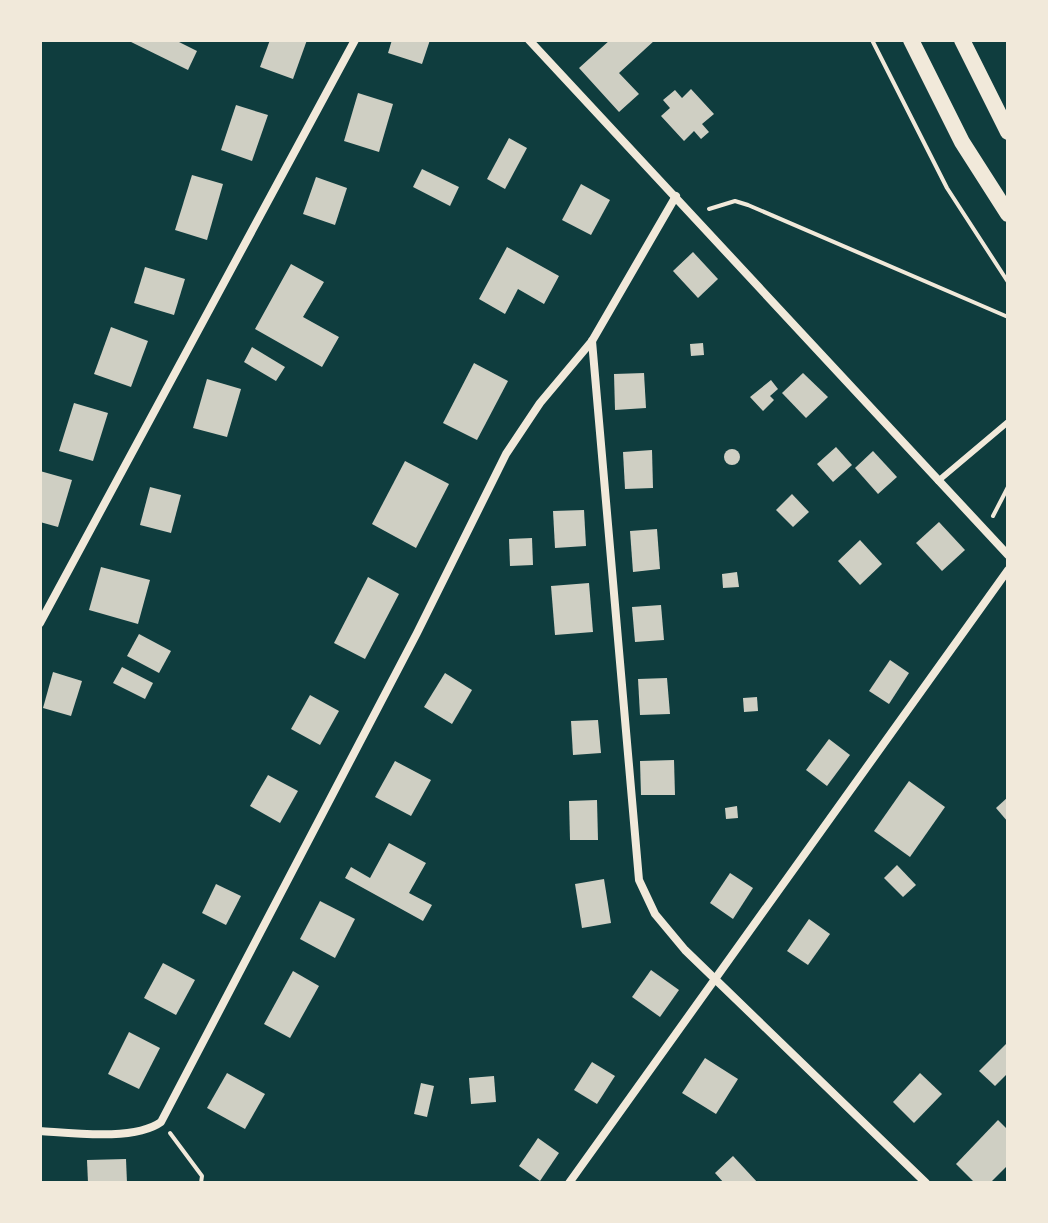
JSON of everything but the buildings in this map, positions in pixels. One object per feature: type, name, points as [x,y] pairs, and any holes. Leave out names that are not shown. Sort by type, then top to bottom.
[{"type":"main road","points":[[911,40],[962,142],[1008,214]]},
{"type":"main road","points":[[962,40],[1008,132]]},
{"type":"street","points":[[40,623],[355,40]]},
{"type":"street","points":[[529,40],[1008,555]]},
{"type":"street","points":[[40,1131],[133,1132],[161,1122],[417,633],[506,454],[540,403],[592,341],[676,196]]},
{"type":"street","points":[[592,341],[639,880],[655,914],[685,950],[926,1183]]},
{"type":"street","points":[[569,1183],[1008,570]]},
{"type":"lane","points":[[938,481],[1008,422]]},
{"type":"path","points":[[872,40],[947,188],[1008,282]]},
{"type":"path","points":[[709,209],[735,201],[748,205],[1008,317]]},
{"type":"path","points":[[983,527],[996,512],[1008,487]]},
{"type":"path","points":[[161,1122],[202,1176],[201,1183]]}]
